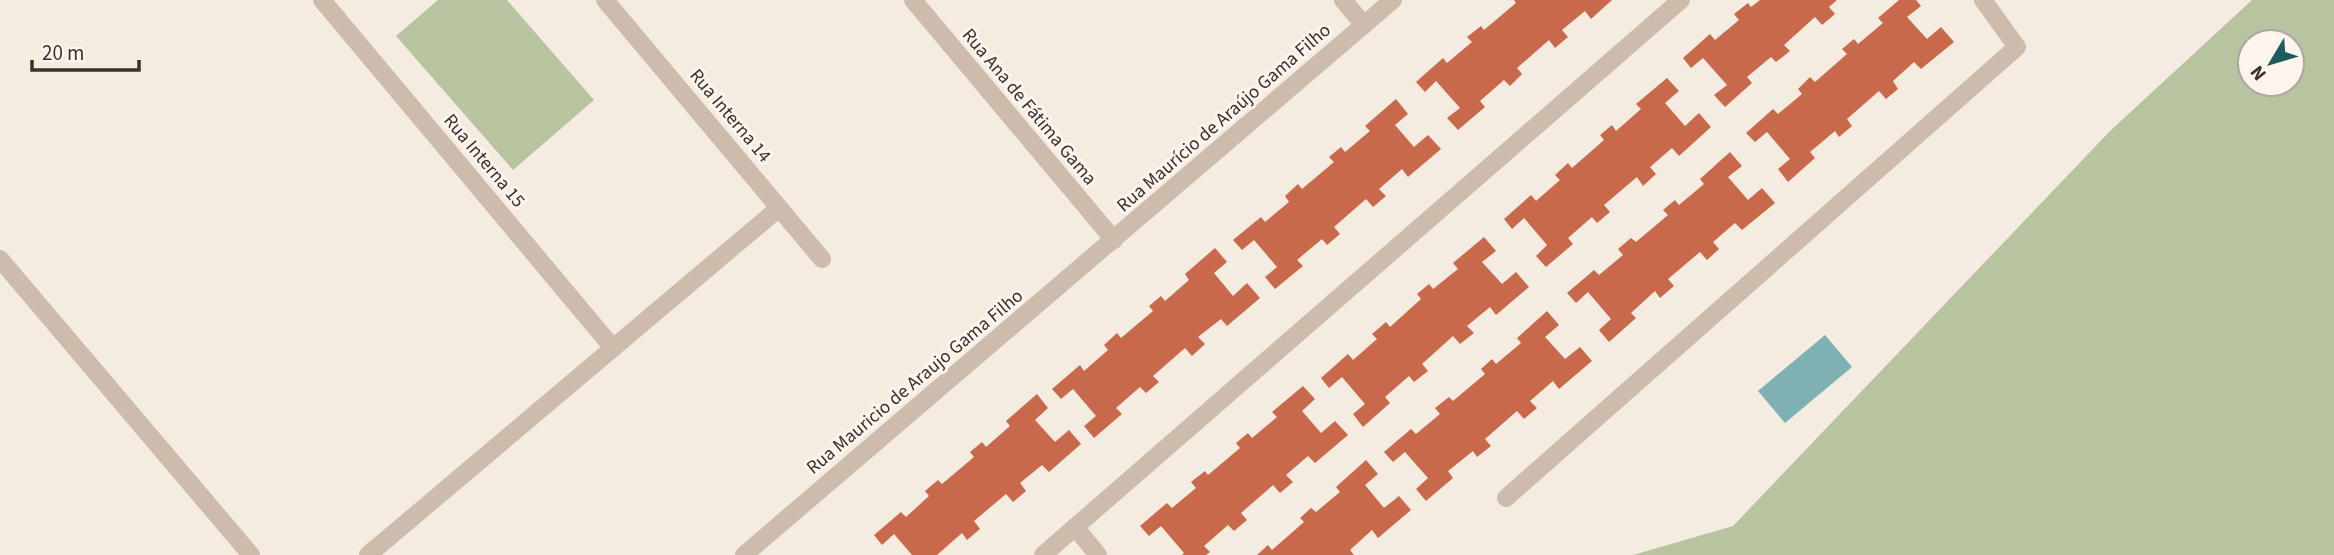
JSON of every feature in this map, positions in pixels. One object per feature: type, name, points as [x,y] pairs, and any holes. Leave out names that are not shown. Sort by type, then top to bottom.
[{"type":"street","name":"Rua Interna 15","points":[[322,0],[613,348]]},
{"type":"street","name":"Rua Interna 14","points":[[605,0],[822,259]]},
{"type":"street","name":"Rua Ana de Fátima Gama","points":[[913,0],[1114,240]]},
{"type":"street","points":[[1343,0],[1364,25]]},
{"type":"street","name":"Rua Maurício de Araújo Gama Filho","points":[[1114,240],[1393,0]]},
{"type":"street","points":[[1043,555],[1681,0]]},
{"type":"street","points":[[1506,498],[2017,47],[1983,0]]},
{"type":"street","points":[[368,555],[779,208]]},
{"type":"street","name":"Rua Mauricio de Araujo Gama Filho","points":[[744,555],[1114,240]]},
{"type":"street","points":[[0,259],[251,555]]},
{"type":"street","points":[[1075,527],[1098,555]]},
{"type":"green space","points":[[438,0],[507,0],[594,100],[513,170],[396,36]]},
{"type":"green space","points":[[2252,0],[2334,0],[2334,555],[1633,555],[1733,526],[2110,131]]},
{"type":"water","points":[[1825,335],[1852,367],[1785,423],[1758,391]]},
{"type":"building","points":[[1514,0],[1612,0],[1591,19],[1585,11],[1562,30],[1568,37],[1555,48],[1549,40],[1517,68],[1522,74],[1510,86],[1504,80],[1480,101],[1485,107],[1458,130],[1447,118],[1460,108],[1436,81],[1425,92],[1416,82],[1443,58],[1447,63],[1472,42],[1467,37],[1481,26],[1484,30],[1516,3]]},
{"type":"building","points":[[1760,0],[1837,0],[1829,7],[1835,14],[1822,25],[1815,17],[1784,45],[1790,51],[1776,62],[1771,57],[1747,77],[1752,83],[1725,107],[1714,95],[1727,85],[1703,58],[1691,68],[1683,58],[1710,34],[1715,40],[1739,20],[1734,14],[1748,3],[1751,7]]},
{"type":"building","points":[[1899,0],[1916,0],[1921,6],[1907,17],[1927,39],[1941,27],[1954,42],[1921,69],[1914,62],[1893,81],[1898,89],[1886,99],[1879,91],[1847,119],[1852,126],[1839,137],[1835,131],[1810,152],[1815,158],[1788,182],[1778,169],[1790,159],[1767,132],[1755,142],[1746,133],[1773,109],[1778,114],[1802,94],[1798,89],[1810,77],[1815,82],[1847,54],[1842,49],[1854,39],[1858,44],[1883,23],[1878,18]]},
{"type":"building","points":[[1667,78],[1679,91],[1665,103],[1685,126],[1699,113],[1711,127],[1679,156],[1672,148],[1650,167],[1656,174],[1643,186],[1637,177],[1604,205],[1610,212],[1597,223],[1592,217],[1568,238],[1573,244],[1546,267],[1536,256],[1547,245],[1524,218],[1512,229],[1504,219],[1531,195],[1536,201],[1560,180],[1555,175],[1568,163],[1572,168],[1604,140],[1600,135],[1612,125],[1616,131],[1641,109],[1636,104]]},
{"type":"building","points":[[1396,99],[1408,114],[1395,125],[1414,147],[1428,135],[1441,149],[1408,177],[1402,169],[1379,189],[1386,196],[1373,207],[1366,199],[1334,227],[1340,234],[1327,245],[1322,239],[1297,260],[1303,266],[1275,289],[1265,277],[1277,267],[1254,240],[1242,250],[1233,240],[1261,217],[1265,222],[1289,202],[1285,196],[1298,184],[1302,189],[1334,162],[1329,157],[1341,147],[1345,152],[1370,131],[1365,126]]},
{"type":"building","points":[[1730,152],[1742,166],[1728,177],[1748,200],[1762,188],[1775,203],[1742,230],[1735,223],[1713,242],[1719,249],[1707,260],[1700,252],[1668,279],[1674,286],[1660,298],[1655,291],[1631,313],[1636,318],[1609,342],[1599,330],[1611,319],[1588,292],[1576,303],[1567,293],[1594,270],[1599,275],[1623,255],[1618,249],[1631,238],[1636,242],[1668,215],[1663,210],[1675,200],[1679,205],[1704,184],[1700,179]]},
{"type":"building","points":[[1484,237],[1496,251],[1482,262],[1502,284],[1516,272],[1529,287],[1496,315],[1490,307],[1467,326],[1474,333],[1460,344],[1453,336],[1422,364],[1428,371],[1414,382],[1409,376],[1385,397],[1390,403],[1363,427],[1353,414],[1365,404],[1342,377],[1329,388],[1321,378],[1348,354],[1353,360],[1377,339],[1372,334],[1386,322],[1390,327],[1421,299],[1417,294],[1429,284],[1433,289],[1458,269],[1453,263]]},
{"type":"building","points":[[1215,248],[1227,262],[1214,273],[1233,296],[1247,283],[1260,298],[1227,326],[1221,319],[1198,337],[1205,344],[1192,356],[1185,348],[1153,376],[1159,382],[1146,393],[1140,387],[1116,408],[1122,414],[1094,438],[1084,426],[1096,416],[1073,389],[1061,399],[1052,389],[1080,365],[1084,371],[1108,350],[1104,345],[1117,333],[1121,338],[1153,311],[1149,306],[1161,296],[1165,301],[1189,280],[1185,274]]},
{"type":"building","points":[[1547,311],[1559,325],[1545,337],[1565,359],[1580,347],[1592,361],[1559,389],[1553,381],[1530,401],[1537,408],[1524,419],[1517,411],[1485,439],[1491,446],[1477,457],[1473,451],[1448,471],[1453,478],[1426,501],[1416,489],[1428,478],[1405,452],[1393,462],[1384,452],[1411,429],[1416,434],[1440,414],[1435,408],[1449,397],[1453,401],[1485,374],[1481,369],[1492,359],[1496,364],[1521,343],[1517,338]]},
{"type":"building","points":[[1303,386],[1315,399],[1302,411],[1321,433],[1335,421],[1348,435],[1315,463],[1308,456],[1286,475],[1293,482],[1280,493],[1273,485],[1241,513],[1247,520],[1234,531],[1228,525],[1204,546],[1210,552],[1206,555],[1182,555],[1184,553],[1161,526],[1149,536],[1140,526],[1167,503],[1172,508],[1196,488],[1191,482],[1205,471],[1208,475],[1240,448],[1236,443],[1248,433],[1252,438],[1277,417],[1272,412]]},
{"type":"building","points":[[1037,394],[1048,408],[1035,420],[1055,442],[1069,430],[1081,444],[1049,472],[1042,465],[1020,483],[1026,491],[1013,502],[1006,494],[974,521],[980,529],[967,540],[962,533],[937,555],[912,555],[894,534],[882,545],[874,535],[901,512],[906,517],[929,496],[925,491],[938,480],[942,484],[974,457],[970,452],[982,442],[986,447],[1010,426],[1006,421]]},
{"type":"building","points":[[1366,460],[1378,474],[1365,485],[1384,508],[1399,496],[1411,510],[1378,538],[1372,530],[1350,550],[1354,555],[1257,555],[1268,545],[1272,550],[1304,522],[1300,518],[1311,508],[1316,512],[1340,492],[1336,487]]}]
